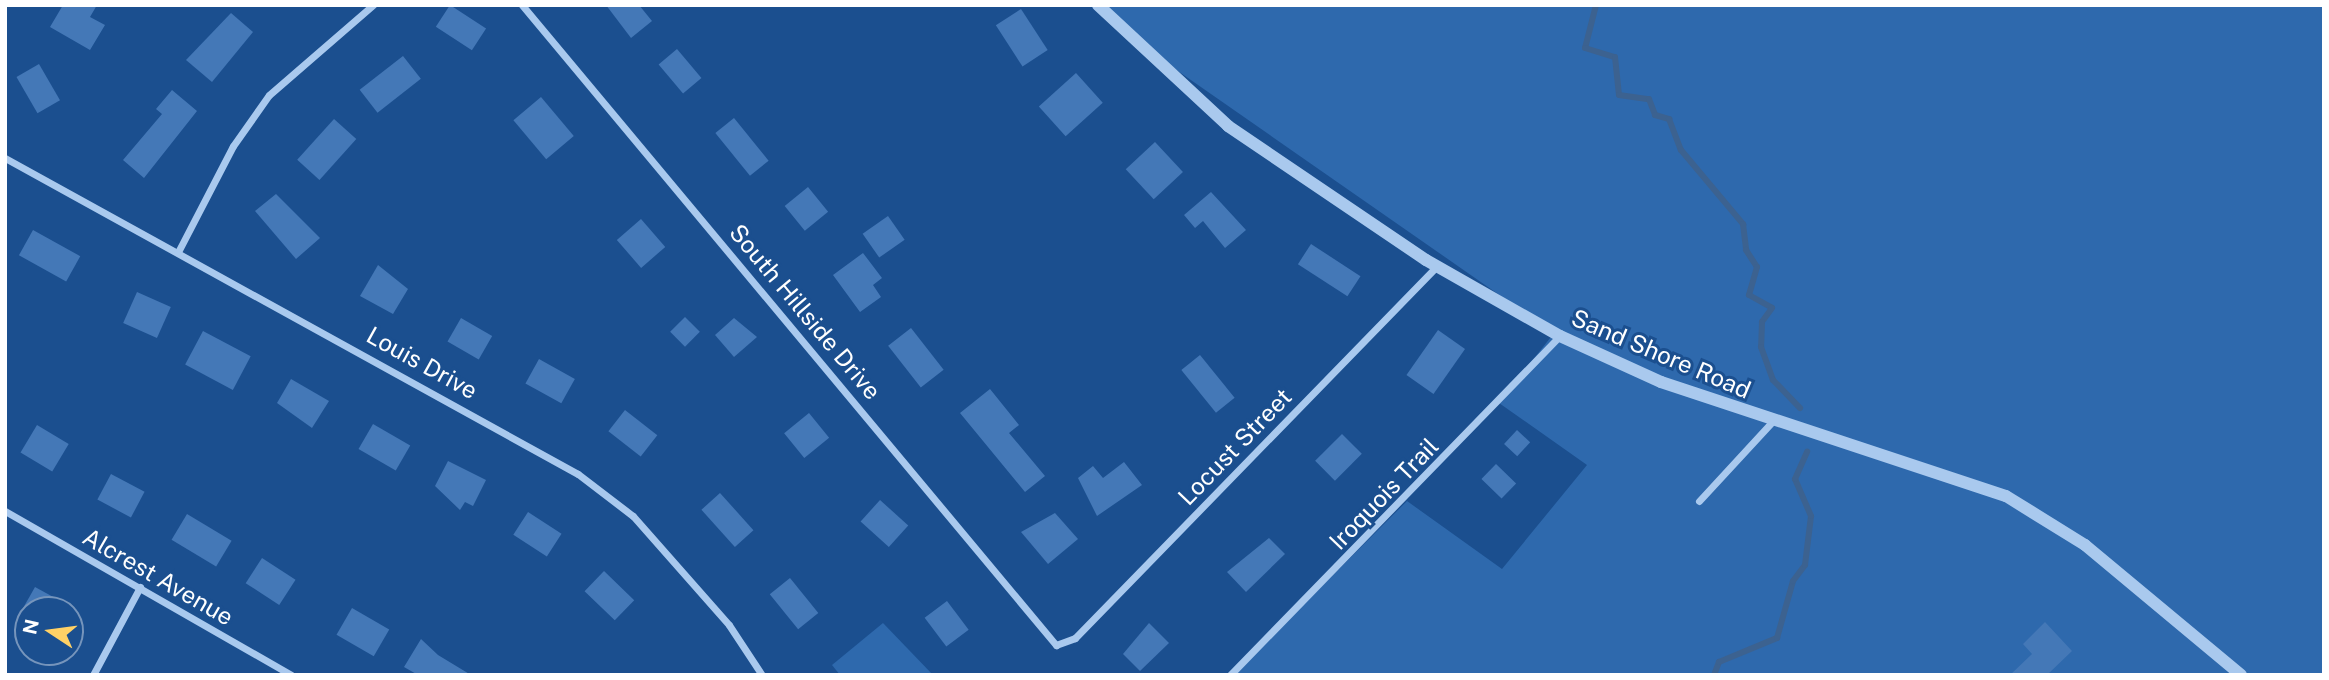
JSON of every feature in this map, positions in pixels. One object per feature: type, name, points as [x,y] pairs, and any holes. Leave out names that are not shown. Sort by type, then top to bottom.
[{"type":"street","points":[[178,252],[233,146],[269,95],[373,5]]},
{"type":"street","name":"South Hillside Drive","points":[[522,5],[1056,645]]},
{"type":"street","name":"Sand Shore Road","points":[[1098,5],[1176,81],[1271,159],[1437,266],[1560,336],[1661,382],[1773,422],[1959,477],[2035,512],[2085,545],[2241,675]]},
{"type":"street","name":"Louis Drive","points":[[5,158],[578,474],[633,516],[729,625],[762,675]]},
{"type":"street","name":"Locust Street","points":[[1056,645],[1075,638],[1437,266]]},
{"type":"street","name":"Iroquois Trail","points":[[1230,675],[1560,336]]},
{"type":"street","points":[[1699,501],[1773,422]]},
{"type":"street","name":"Alcrest Avenue","points":[[5,511],[291,675]]},
{"type":"street","points":[[93,675],[140,587]]},
{"type":"shaded area","points":[[1106,5],[2324,5],[2324,675],[1233,675],[1407,501],[1502,569],[1587,465],[1499,403],[1554,333],[1142,46]]},
{"type":"shaded area","points":[[883,623],[933,675],[840,675],[832,665]]},
{"type":"building","points":[[63,5],[97,5],[90,17],[105,25],[90,50],[50,27]]},
{"type":"building","points":[[450,5],[486,28],[472,50],[436,27]]},
{"type":"building","points":[[606,5],[639,5],[652,21],[631,38]]},
{"type":"building","points":[[1021,9],[1048,50],[1023,66],[996,25]]},
{"type":"building","points":[[231,13],[253,32],[212,82],[186,60]]},
{"type":"building","points":[[677,49],[701,78],[683,94],[659,64]]},
{"type":"building","points":[[403,56],[421,79],[378,113],[360,90]]},
{"type":"building","points":[[39,64],[60,100],[37,113],[16,77]]},
{"type":"building","points":[[1076,73],[1103,103],[1066,136],[1039,106]]},
{"type":"building","points":[[172,90],[197,111],[144,178],[123,160],[162,114],[156,109]]},
{"type":"building","points":[[541,97],[574,136],[546,159],[513,120]]},
{"type":"building","points":[[734,118],[769,161],[750,176],[715,133]]},
{"type":"building","points":[[334,119],[356,139],[319,180],[297,160]]},
{"type":"building","points":[[1155,142],[1183,172],[1154,199],[1126,169]]},
{"type":"building","points":[[808,187],[828,212],[805,231],[785,206]]},
{"type":"building","points":[[1211,192],[1246,230],[1225,248],[1203,221],[1195,228],[1184,215]]},
{"type":"building","points":[[276,194],[320,238],[296,259],[255,211]]},
{"type":"building","points":[[888,216],[905,240],[879,258],[863,234]]},
{"type":"building","points":[[641,219],[665,247],[641,268],[617,240]]},
{"type":"building","points":[[33,230],[80,256],[66,282],[19,255]]},
{"type":"building","points":[[1311,244],[1360,276],[1347,296],[1298,264]]},
{"type":"building","points":[[863,253],[882,278],[873,285],[881,297],[860,312],[833,275]]},
{"type":"building","points":[[378,265],[408,289],[393,314],[360,296]]},
{"type":"building","points":[[137,292],[171,307],[157,338],[123,323]]},
{"type":"building","points":[[685,317],[700,332],[685,347],[670,332]]},
{"type":"building","points":[[461,318],[492,336],[479,359],[448,341]]},
{"type":"building","points":[[734,318],[757,337],[734,357],[715,335]]},
{"type":"building","points":[[911,328],[944,370],[921,388],[888,346]]},
{"type":"building","points":[[1438,330],[1465,349],[1433,394],[1406,375]]},
{"type":"building","points":[[203,331],[251,356],[233,390],[185,365]]},
{"type":"building","points":[[1200,355],[1235,398],[1216,413],[1181,370]]},
{"type":"building","points":[[539,359],[575,379],[561,403],[525,383]]},
{"type":"building","points":[[291,379],[329,401],[312,428],[277,403]]},
{"type":"building","points":[[990,389],[1019,425],[1009,433],[1045,476],[1025,492],[960,413]]},
{"type":"building","points":[[625,410],[657,435],[641,457],[608,431]]},
{"type":"building","points":[[809,413],[829,438],[804,458],[784,433]]},
{"type":"building","points":[[373,424],[410,446],[396,471],[358,449]]},
{"type":"building","points":[[37,425],[69,444],[52,471],[21,452]]},
{"type":"building","points":[[1517,430],[1530,442],[1517,456],[1504,444]]},
{"type":"building","points":[[1342,434],[1362,454],[1335,481],[1315,461]]},
{"type":"building","points":[[448,461],[486,480],[473,506],[465,502],[460,510],[435,486]]},
{"type":"building","points":[[1124,462],[1142,485],[1097,516],[1078,478],[1093,466],[1103,478]]},
{"type":"building","points":[[1496,464],[1516,483],[1502,499],[1481,479]]},
{"type":"building","points":[[111,474],[145,492],[131,517],[97,500]]},
{"type":"building","points":[[720,493],[753,530],[735,547],[701,510]]},
{"type":"building","points":[[880,500],[908,525],[889,547],[861,522]]},
{"type":"building","points":[[528,512],[562,534],[547,556],[513,535]]},
{"type":"building","points":[[1055,513],[1078,539],[1048,564],[1021,532]]},
{"type":"building","points":[[187,514],[232,541],[216,566],[172,540]]},
{"type":"building","points":[[1269,538],[1285,554],[1246,592],[1227,572]]},
{"type":"building","points":[[262,558],[296,580],[279,605],[246,583]]},
{"type":"building","points":[[604,571],[634,600],[615,620],[585,591]]},
{"type":"building","points":[[790,578],[818,613],[798,629],[770,594]]},
{"type":"building","points":[[35,587],[51,596],[30,596]]},
{"type":"building","points":[[947,601],[969,630],[946,647],[925,618]]},
{"type":"building","points":[[352,608],[389,630],[374,656],[336,635]]},
{"type":"building","points":[[2045,622],[2072,651],[2047,675],[2010,675],[2032,654],[2023,644]]},
{"type":"building","points":[[1149,623],[1169,643],[1140,671],[1123,654]]},
{"type":"building","points":[[421,639],[438,655],[471,675],[418,675],[404,667]]},
{"type":"waterway","points":[[1596,5],[1585,48],[1615,57],[1619,95],[1649,99],[1655,115],[1669,119],[1681,150],[1743,224],[1746,250],[1757,267],[1749,295],[1772,308],[1762,322],[1761,347],[1773,380],[1800,408]]},
{"type":"waterway","points":[[1714,675],[1719,662],[1777,638],[1793,581],[1805,565],[1811,516],[1795,479],[1807,452]]}]
